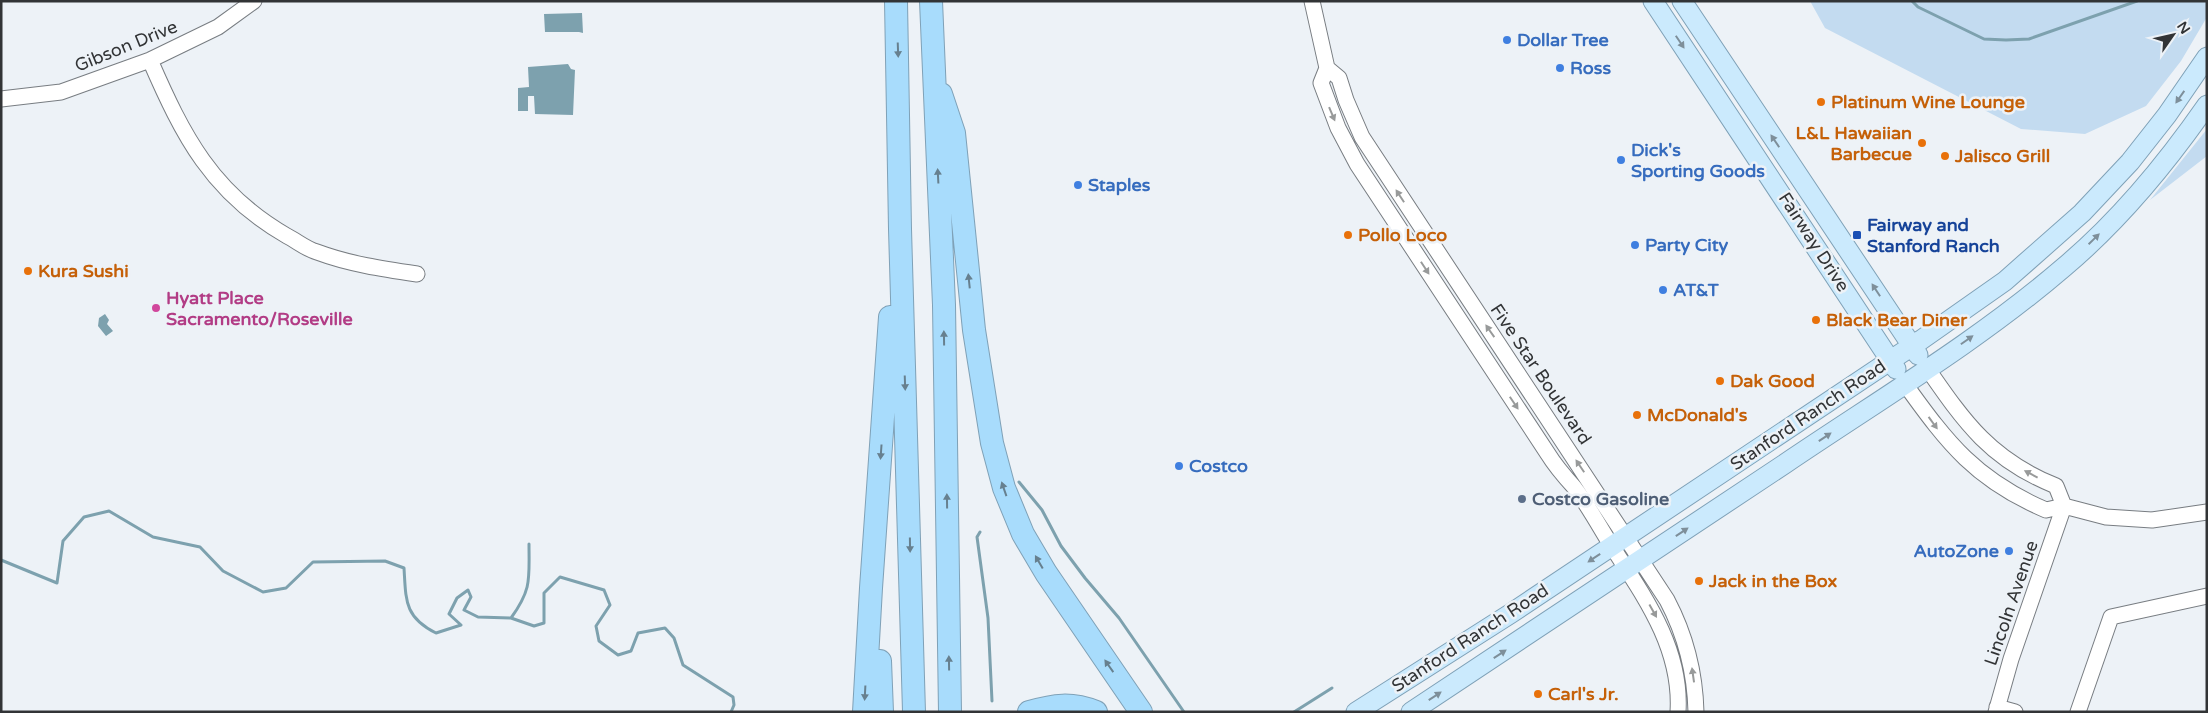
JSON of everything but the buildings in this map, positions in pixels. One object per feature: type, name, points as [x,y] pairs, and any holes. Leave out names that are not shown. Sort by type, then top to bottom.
[{"type":"highway","points":[[896,1],[900,229],[914,712]]},
{"type":"highway","points":[[931,1],[944,305],[950,712]]},
{"type":"highway","points":[[933,69],[954,133],[974,330],[992,443],[1004,488],[1023,534],[1046,573],[1141,712]]},
{"type":"highway","points":[[864,712],[870,588],[891,285],[900,229]]},
{"type":"highway","points":[[876,522],[882,712]]},
{"type":"highway","points":[[1029,712],[1054,704],[1082,706],[1096,712]]},
{"type":"main road","name":"Fairway Drive","points":[[1653,1],[1905,384]]},
{"type":"main road","name":"Fairway Drive","points":[[1682,1],[1927,368]]},
{"type":"main road","name":"Stanford Ranch Road","points":[[1356,712],[1435,663],[1619,541],[2005,281],[2082,213],[2130,162],[2167,115],[2207,57]]},
{"type":"main road","points":[[1713,91],[1733,77]]},
{"type":"main road","name":"Stanford Ranch Road","points":[[1411,712],[1905,384],[1986,327],[2064,268],[2102,231],[2148,181],[2207,105]]},
{"type":"street","name":"Gibson Drive","points":[[1,99],[61,92],[150,60],[218,28],[254,1]]},
{"type":"street","name":"Five Star Boulevard","points":[[1312,1],[1327,68],[1321,83],[1338,128],[1357,164],[1564,478],[1619,541],[1635,564],[1668,600],[1685,638],[1692,666],[1695,712]]},
{"type":"street","points":[[150,60],[176,118],[197,154],[222,185],[268,225],[315,252],[366,266],[417,274]]},
{"type":"street","name":"Five Star Boulevard","points":[[1327,68],[1339,78],[1354,120],[1370,149],[1557,430],[1619,541]]},
{"type":"street","name":"Fairway Drive","points":[[1927,368],[1958,414],[1981,439],[2006,460],[2032,476],[2056,486],[2064,506]]},
{"type":"street","name":"Fairway Drive","points":[[1905,384],[1952,448],[1989,479],[2046,510],[2064,506],[2106,517],[2144,520],[2174,518],[2207,512]]},
{"type":"street","points":[[1539,441],[1557,430]]},
{"type":"street","name":"Lincoln Avenue","points":[[1997,709],[2011,659],[2064,506]]},
{"type":"street","name":"Five Star Boulevard","points":[[1635,564],[1668,643],[1675,669],[1678,712]]},
{"type":"street","points":[[2078,712],[2111,617],[2207,596]]},
{"type":"street","points":[[1675,669],[1684,686],[1688,708],[1695,712]]},
{"type":"street","points":[[1997,709],[2015,712]]},
{"type":"shaded area","points":[[1810,1],[2207,1],[2207,17],[2181,61],[2146,106],[2085,134],[2021,129],[1825,28]]},
{"type":"shaded area","points":[[582,13],[583,33],[545,32],[544,14]]},
{"type":"shaded area","points":[[568,64],[571,69],[575,70],[573,115],[535,114],[534,96],[528,96],[528,111],[518,111],[518,88],[529,87],[528,67]]},
{"type":"shaded area","points":[[2207,129],[2207,156],[2150,200]]},
{"type":"shaded area","points":[[105,314],[109,320],[107,324],[113,331],[106,336],[98,326],[99,318]]},
{"type":"waterway","points":[[1912,1],[1918,7],[1984,39],[2006,40],[2029,39],[2137,1]]},
{"type":"waterway","points":[[1019,482],[1042,510],[1061,546],[1119,618],[1184,712]]},
{"type":"waterway","points":[[1,560],[57,583],[63,541],[84,517],[109,511],[153,537],[200,547],[223,571],[263,592],[286,588],[313,562],[385,561],[404,568],[405,589],[412,614],[418,621],[436,633],[461,625],[449,614],[457,598],[468,590],[471,597],[464,610],[478,617],[511,618],[534,626],[544,623],[544,593],[560,577],[604,590],[610,605],[596,626],[599,641],[618,655],[631,651],[638,633],[665,628],[674,638],[683,665],[733,697],[734,705],[731,712]]},
{"type":"waterway","points":[[980,532],[977,537],[988,618],[992,701]]},
{"type":"waterway","points":[[511,618],[523,599],[528,583],[529,544]]},
{"type":"waterway","points":[[1294,712],[1332,688]]},
{"type":"place","name":"Dollar Tree","points":[[1507,40]]},
{"type":"place","name":"Ross","points":[[1560,68]]},
{"type":"place","name":"Platinum Wine Lounge","points":[[1821,102]]},
{"type":"place","name":"L&L Hawaiian Barbecue","points":[[1922,143]]},
{"type":"place","name":"Jalisco Grill","points":[[1945,156]]},
{"type":"place","name":"Dick's Sporting Goods","points":[[1621,160]]},
{"type":"place","name":"Staples","points":[[1078,185]]},
{"type":"place","name":"Pollo Loco","points":[[1348,235]]},
{"type":"place","name":"Fairway and Stanford Ranch","points":[[1857,235]]},
{"type":"place","name":"Party City","points":[[1635,245]]},
{"type":"place","name":"Kura Sushi","points":[[28,271]]},
{"type":"place","name":"AT&T","points":[[1663,290]]},
{"type":"place","name":"Hyatt Place Sacramento/Roseville","points":[[156,308]]},
{"type":"place","name":"Black Bear Diner","points":[[1816,320]]},
{"type":"place","name":"Dak Good","points":[[1720,381]]},
{"type":"place","name":"McDonald's","points":[[1637,415]]},
{"type":"place","name":"Costco","points":[[1179,466]]},
{"type":"place","name":"Costco Gasoline","points":[[1522,499]]},
{"type":"place","name":"AutoZone","points":[[2009,551]]},
{"type":"place","name":"Jack in the Box","points":[[1699,581]]},
{"type":"place","name":"Carl's Jr.","points":[[1538,694]]}]
